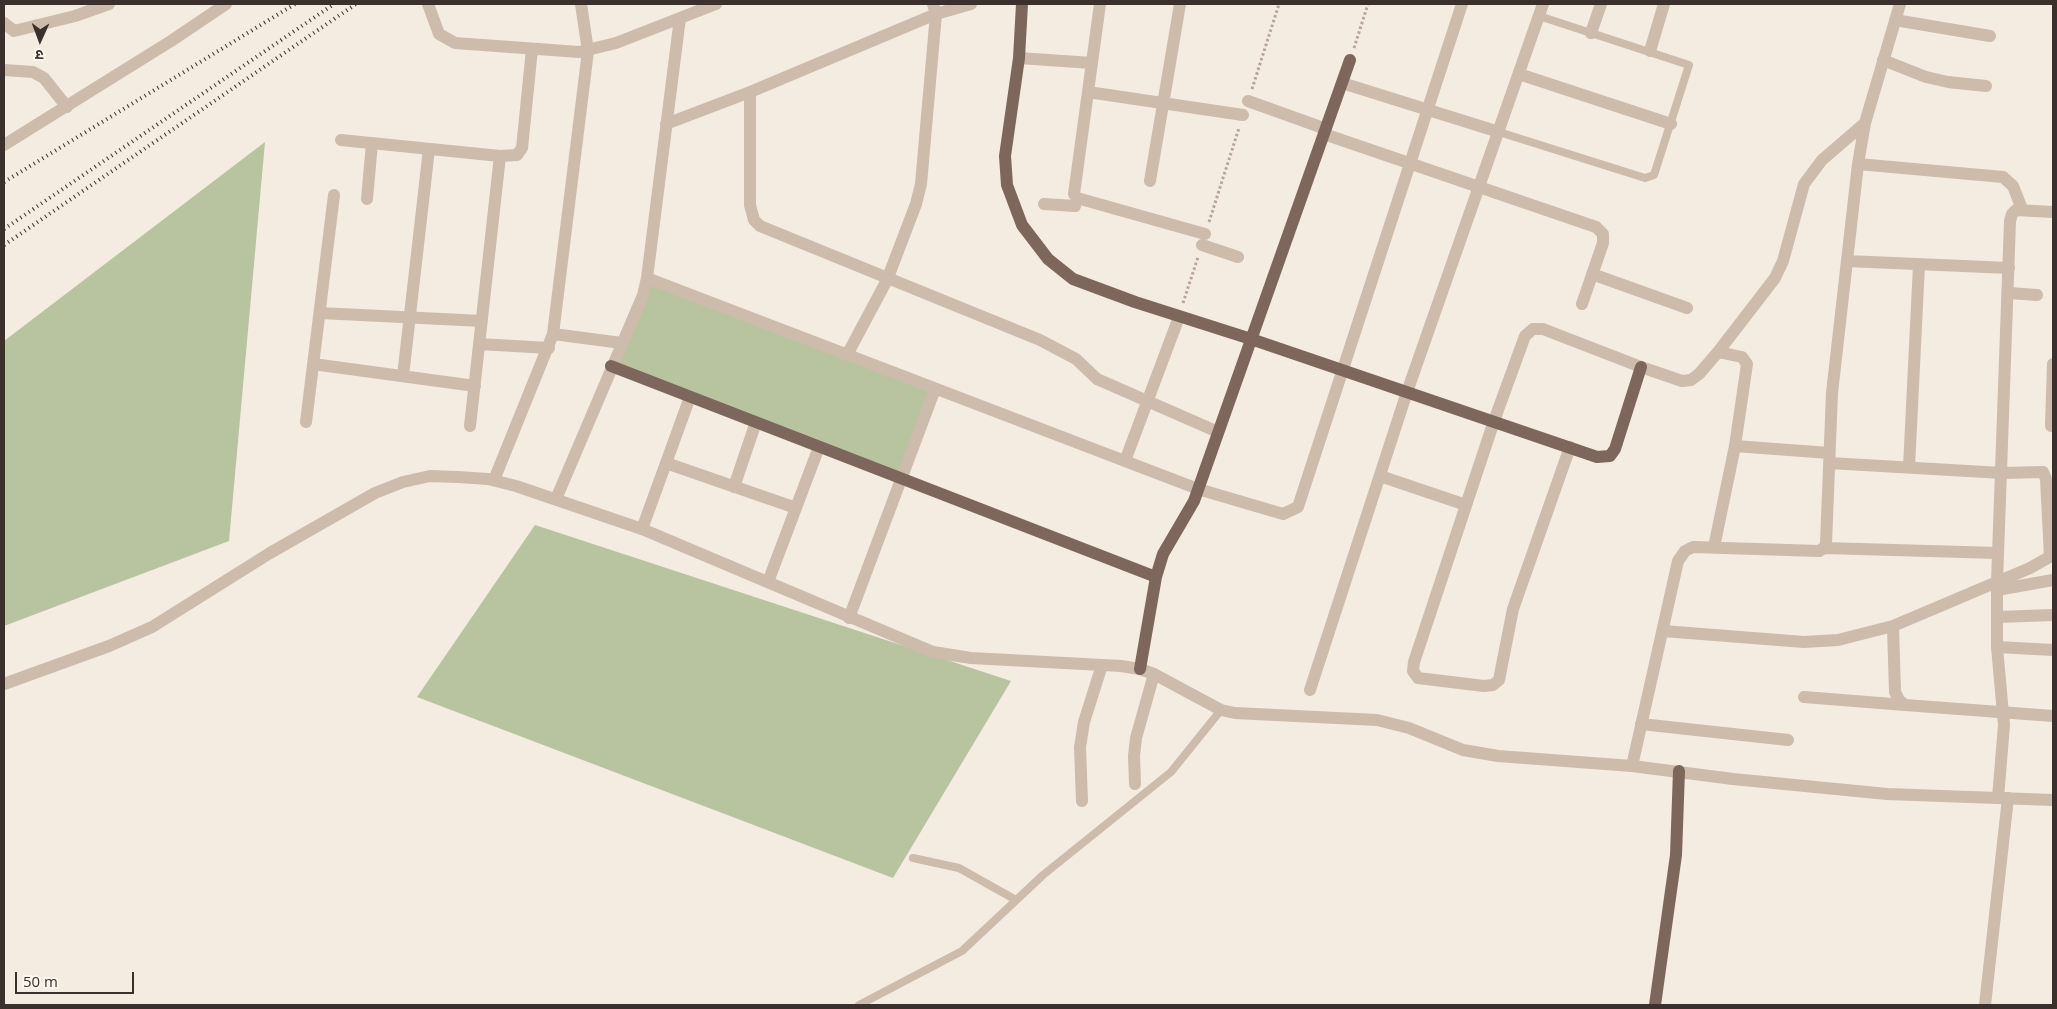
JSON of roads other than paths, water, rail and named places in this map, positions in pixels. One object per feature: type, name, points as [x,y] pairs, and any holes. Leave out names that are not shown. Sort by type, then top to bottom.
[{"type":"main road","points":[[1022,4],[1018,58],[1005,156],[1007,185],[1022,225],[1048,258],[1073,279],[1179,317],[1251,339],[1597,457],[1610,456],[1615,449],[1641,367]]},
{"type":"main road","points":[[1140,670],[1156,577],[1168,542],[1188,513],[1198,489],[1350,60]]},
{"type":"main road","points":[[611,366],[1156,577]]},
{"type":"main road","points":[[1655,1005],[1676,855],[1679,772]]},
{"type":"street","points":[[4,23],[14,30],[60,20],[109,4]]},
{"type":"street","points":[[4,145],[67,107],[226,4]]},
{"type":"street","points":[[428,4],[439,34],[444,39],[455,43],[580,52],[616,43],[716,4]]},
{"type":"street","points":[[494,480],[549,348],[553,334],[588,50],[581,4]]},
{"type":"street","points":[[666,124],[750,92],[934,9],[971,4]]},
{"type":"street","points":[[1044,204],[1075,206],[1077,198],[1074,188],[1100,4]]},
{"type":"street","points":[[1150,181],[1180,4]]},
{"type":"street","points":[[647,278],[1198,489],[1283,514],[1298,507],[1462,4]]},
{"type":"street","points":[[1310,690],[1408,392],[1543,4]]},
{"type":"street","points":[[1591,33],[1601,4]]},
{"type":"street","points":[[1650,51],[1664,4]]},
{"type":"street","points":[[1824,548],[1832,393],[1858,164],[1865,124],[1900,4]]},
{"type":"street","points":[[847,355],[887,280],[916,204],[921,184],[934,9]]},
{"type":"street","points":[[556,499],[611,366],[636,312],[647,278],[680,18]]},
{"type":"street","points":[[1895,20],[1990,36]]},
{"type":"street","points":[[341,140],[500,156],[517,155],[522,148],[532,49]]},
{"type":"street","points":[[1018,58],[1092,63]]},
{"type":"street","points":[[1884,60],[1926,77],[1948,82],[1986,86]]},
{"type":"street","points":[[4,70],[33,72],[44,78],[67,107]]},
{"type":"street","points":[[1519,74],[1671,124]]},
{"type":"street","points":[[1342,83],[1499,132]]},
{"type":"street","points":[[750,92],[750,205],[754,220],[760,226],[887,280],[1040,340],[1076,359],[1097,379],[1218,432]]},
{"type":"street","points":[[1088,92],[1243,115]]},
{"type":"street","points":[[1248,101],[1411,163],[1596,227],[1602,234],[1603,243],[1582,304]]},
{"type":"street","points":[[1570,447],[1512,609],[1499,680],[1493,685],[1484,686],[1418,678],[1413,671],[1466,505],[1525,336],[1533,329],[1543,329],[1641,367],[1682,381],[1691,380],[1699,374],[1718,352],[1774,278],[1783,261],[1804,184],[1822,160],[1865,124]]},
{"type":"street","points":[[367,199],[372,143]]},
{"type":"street","points":[[402,376],[429,149]]},
{"type":"street","points":[[470,426],[500,156]]},
{"type":"street","points":[[1858,164],[2003,177],[2013,186],[2022,209]]},
{"type":"street","points":[[306,422],[334,195]]},
{"type":"street","points":[[1077,198],[1204,239],[1238,256]]},
{"type":"street","points":[[1985,1005],[2003,798],[2003,713],[1997,647],[1997,586],[2012,214],[2022,209],[2053,212]]},
{"type":"street","points":[[1847,261],[2009,268]]},
{"type":"street","points":[[1909,467],[1919,265]]},
{"type":"street","points":[[1592,274],[1687,308]]},
{"type":"street","points":[[2008,293],[2038,295]]},
{"type":"street","points":[[320,313],[482,321]]},
{"type":"street","points":[[1125,461],[1179,317]]},
{"type":"street","points":[[553,334],[622,343]]},
{"type":"street","points":[[479,344],[549,348]]},
{"type":"street","points":[[1714,547],[1735,446],[1747,364],[1742,357],[1718,352]]},
{"type":"street","points":[[313,364],[475,386]]},
{"type":"street","points":[[2051,426],[2053,364]]},
{"type":"street","points":[[849,618],[935,389]]},
{"type":"street","points":[[642,529],[690,396]]},
{"type":"street","points":[[734,487],[756,422]]},
{"type":"street","points":[[1663,631],[1822,642],[1893,626],[1997,586],[2052,556],[2046,478],[2043,472],[2002,473],[1909,467],[1735,446]]},
{"type":"street","points":[[768,582],[819,447]]},
{"type":"street","points":[[666,463],[796,508]]},
{"type":"street","points":[[4,684],[108,646],[152,627],[270,553],[376,492],[403,482],[430,476],[494,480],[642,529],[912,645],[940,653],[971,658],[1102,665],[1140,670],[1154,674],[1221,710],[1251,716],[1377,720],[1409,728],[1478,754],[1632,766],[1733,779],[1887,794],[2053,800]]},
{"type":"street","points":[[1380,476],[1466,505]]},
{"type":"street","points":[[1632,766],[1678,561],[1685,551],[1693,547],[1714,547],[1820,551],[1824,548],[1998,553]]},
{"type":"street","points":[[1997,586],[2053,580]]},
{"type":"street","points":[[1997,617],[2053,615]]},
{"type":"street","points":[[1893,626],[1896,692],[1899,700],[1905,705]]},
{"type":"street","points":[[1997,647],[2053,650]]},
{"type":"street","points":[[1082,801],[1080,747],[1083,730],[1102,665]]},
{"type":"street","points":[[1135,784],[1134,756],[1136,738],[1154,674]]},
{"type":"street","points":[[1804,697],[2053,716]]},
{"type":"street","points":[[1641,724],[1788,740]]},
{"type":"lane","points":[[1499,132],[1645,178],[1654,175],[1689,65],[1539,16]]},
{"type":"lane","points":[[859,1005],[962,951],[1043,874],[1171,772],[1221,710]]},
{"type":"lane","points":[[913,858],[959,868],[1016,900]]},
{"type":"railway","points":[[4,182],[295,4]]},
{"type":"railway","points":[[4,229],[334,4]]},
{"type":"railway","points":[[4,245],[356,4]]}]
